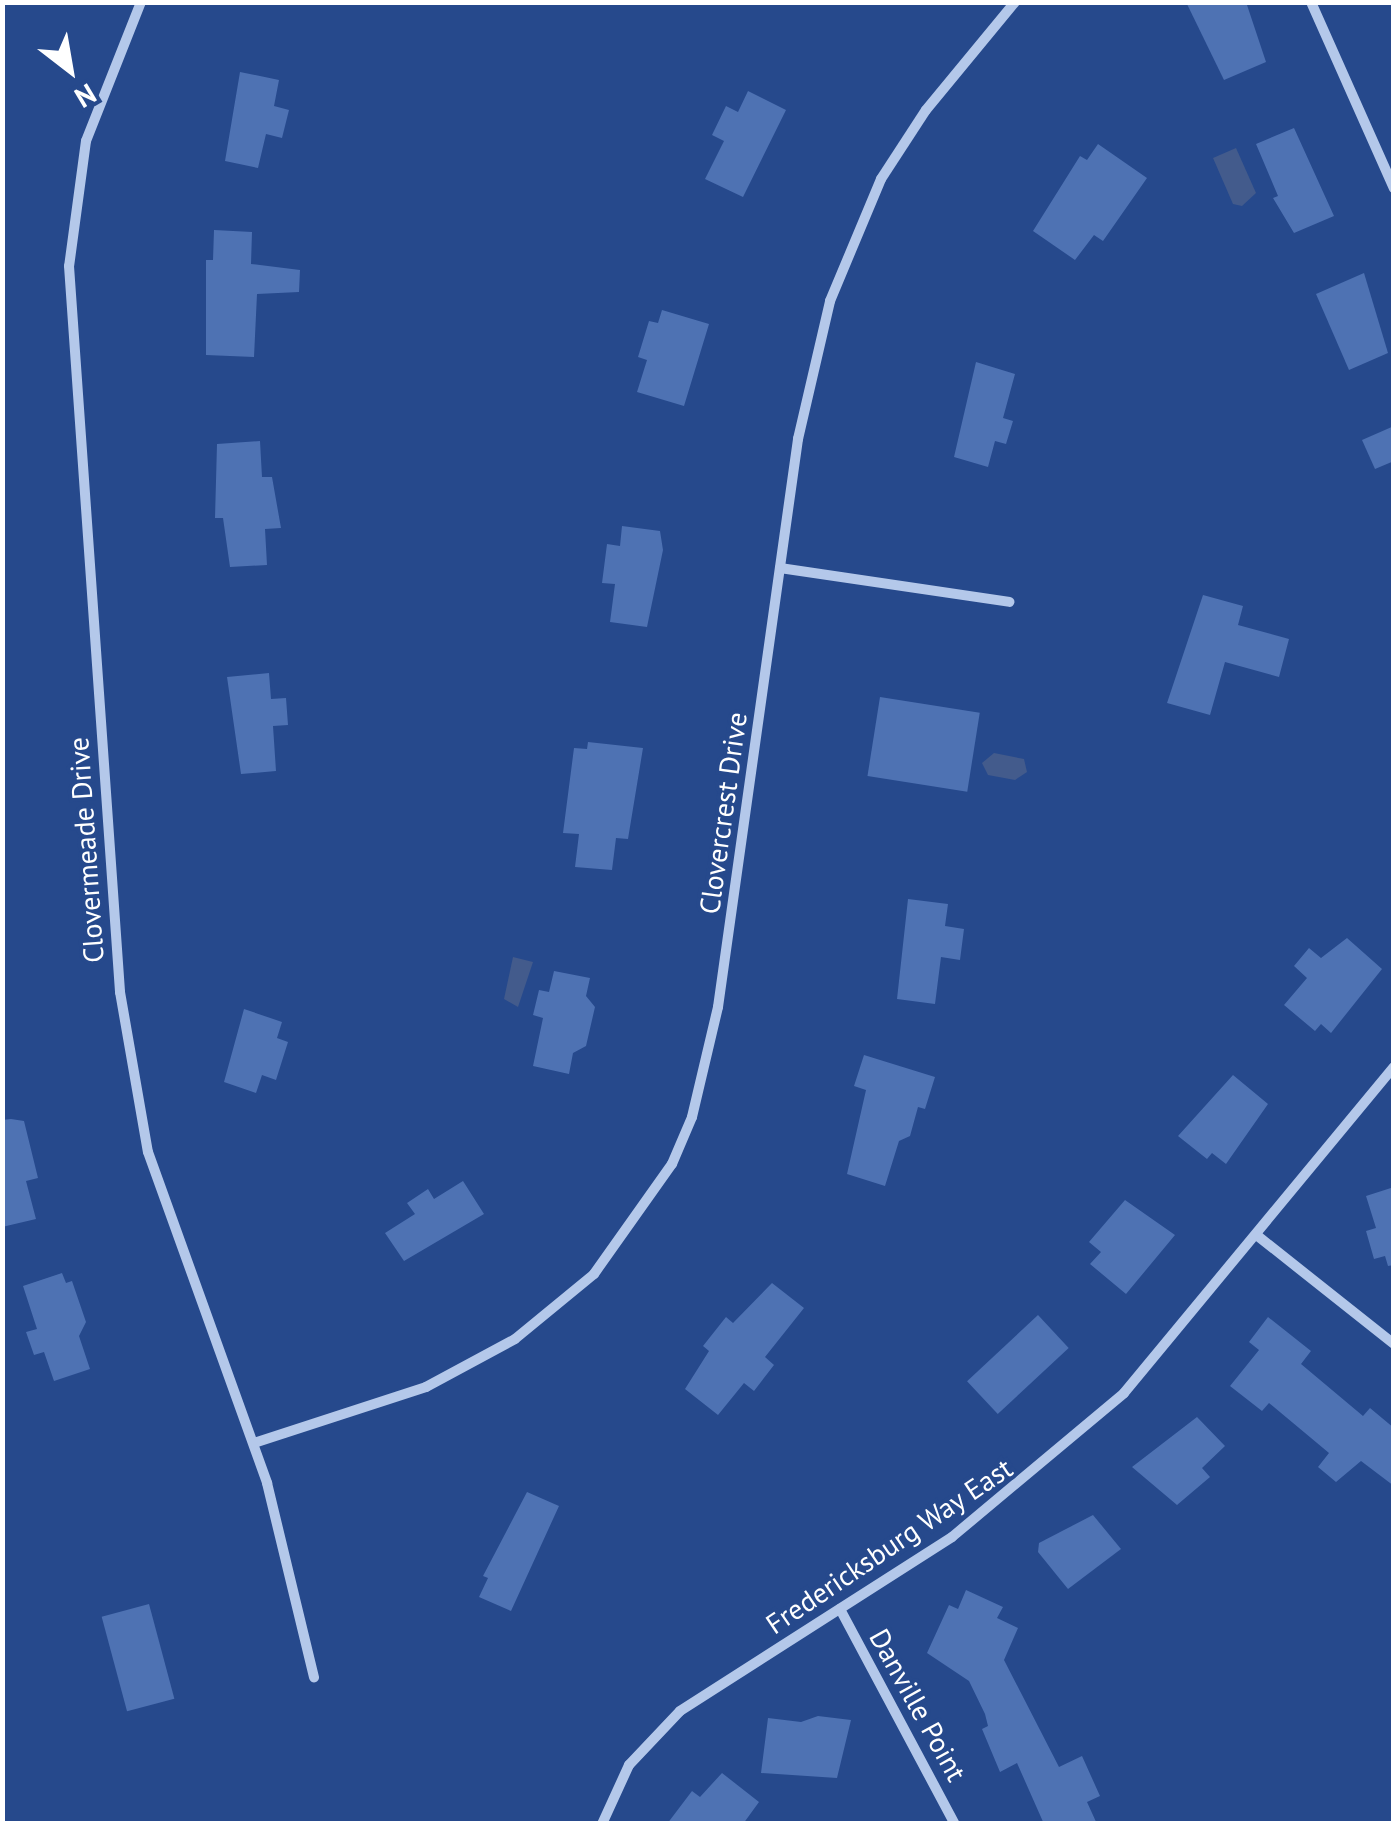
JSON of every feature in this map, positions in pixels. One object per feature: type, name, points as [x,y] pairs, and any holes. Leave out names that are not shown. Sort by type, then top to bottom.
[{"type":"street","name":"Clovermeade Drive","points":[[141,2],[86,141],[69,266],[120,992],[148,1152],[254,1443],[314,1677]]},
{"type":"street","name":"Clovercrest Drive","points":[[254,1443],[426,1387],[515,1339],[594,1274],[672,1164],[692,1117],[717,1012],[805,394],[830,300],[864,212],[926,110],[1015,2]]},
{"type":"street","points":[[1311,2],[1394,188]]},
{"type":"street","points":[[780,568],[1009,602]]},
{"type":"street","name":"Fredericksburg Way East","points":[[602,1824],[629,1764],[663,1726],[1039,1470],[1145,1372],[1394,1067]]},
{"type":"street","points":[[1259,1237],[1394,1344]]},
{"type":"street","name":"Danville Point","points":[[840,1609],[956,1824]]},
{"type":"water","points":[[1236,148],[1256,193],[1242,206],[1233,204],[1213,158]]},
{"type":"water","points":[[994,753],[1024,759],[1027,772],[1015,780],[988,775],[982,763]]},
{"type":"water","points":[[513,957],[533,962],[518,1007],[504,999]]},
{"type":"building","points":[[1186,2],[1246,2],[1266,62],[1224,80]]},
{"type":"building","points":[[240,72],[279,80],[274,106],[289,110],[282,138],[266,134],[258,168],[225,161]]},
{"type":"building","points":[[748,91],[786,110],[743,197],[705,179],[724,141],[712,135],[726,106],[738,112]]},
{"type":"building","points":[[1294,128],[1334,216],[1294,233],[1273,198],[1278,196],[1256,144]]},
{"type":"building","points":[[1098,144],[1147,178],[1103,241],[1094,235],[1075,260],[1033,231],[1080,156],[1087,160]]},
{"type":"building","points":[[214,230],[252,232],[251,264],[300,270],[299,292],[257,294],[254,357],[206,355],[206,260],[213,260]]},
{"type":"building","points":[[1364,273],[1388,353],[1349,370],[1316,294]]},
{"type":"building","points":[[662,310],[709,324],[684,406],[637,392],[647,360],[638,357],[649,321],[658,323]]},
{"type":"building","points":[[976,362],[1015,374],[1003,418],[1013,421],[1006,444],[995,441],[988,467],[954,457]]},
{"type":"building","points":[[1394,426],[1394,461],[1375,469],[1362,440]]},
{"type":"building","points":[[260,441],[262,477],[272,477],[281,528],[265,529],[267,565],[230,567],[223,518],[215,518],[217,444]]},
{"type":"building","points":[[622,526],[660,531],[663,550],[647,627],[610,622],[615,584],[602,583],[607,544],[620,546]]},
{"type":"building","points":[[1203,595],[1243,606],[1238,625],[1289,639],[1279,677],[1225,662],[1210,715],[1167,703]]},
{"type":"building","points":[[269,673],[271,699],[286,698],[288,725],[273,726],[276,771],[241,774],[227,677]]},
{"type":"building","points":[[880,697],[980,713],[967,792],[867,776]]},
{"type":"building","points":[[588,742],[643,748],[628,839],[616,838],[612,870],[575,867],[579,834],[563,833],[574,748],[587,749]]},
{"type":"building","points":[[908,899],[948,904],[945,926],[964,929],[960,960],[941,957],[935,1004],[897,999]]},
{"type":"building","points":[[1347,938],[1382,969],[1331,1033],[1321,1024],[1315,1031],[1284,1005],[1307,978],[1294,966],[1309,948],[1321,958]]},
{"type":"building","points":[[554,971],[590,978],[586,996],[595,1007],[586,1046],[573,1053],[569,1074],[533,1066],[543,1018],[533,1015],[539,990],[549,992]]},
{"type":"building","points":[[244,1009],[282,1022],[277,1038],[288,1042],[276,1080],[262,1075],[256,1093],[224,1082]]},
{"type":"building","points":[[864,1055],[935,1077],[925,1109],[918,1107],[910,1136],[899,1141],[885,1186],[847,1174],[866,1090],[854,1086]]},
{"type":"building","points":[[1233,1075],[1268,1104],[1226,1164],[1212,1153],[1207,1159],[1178,1136]]},
{"type":"building","points":[[2,1120],[24,1121],[38,1178],[26,1181],[36,1219],[2,1227]]},
{"type":"building","points":[[463,1181],[484,1214],[404,1261],[385,1233],[415,1214],[407,1203],[428,1189],[434,1199]]},
{"type":"building","points":[[1394,1187],[1394,1265],[1388,1266],[1385,1256],[1374,1259],[1366,1231],[1376,1228],[1366,1196]]},
{"type":"building","points":[[1125,1200],[1175,1235],[1126,1294],[1090,1264],[1101,1252],[1089,1242]]},
{"type":"building","points":[[62,1273],[66,1283],[72,1281],[86,1322],[79,1336],[90,1369],[54,1381],[44,1352],[34,1355],[26,1332],[37,1329],[23,1286]]},
{"type":"building","points":[[772,1283],[804,1308],[765,1357],[774,1365],[754,1391],[744,1383],[718,1415],[685,1389],[709,1351],[703,1346],[726,1317],[733,1323]]},
{"type":"building","points":[[1038,1315],[1069,1348],[998,1414],[967,1381]]},
{"type":"building","points":[[1268,1317],[1311,1351],[1301,1364],[1363,1416],[1370,1408],[1394,1428],[1394,1486],[1361,1461],[1336,1482],[1318,1467],[1329,1453],[1269,1403],[1262,1411],[1230,1386],[1259,1350],[1249,1342]]},
{"type":"building","points":[[1197,1417],[1225,1446],[1202,1468],[1210,1477],[1177,1505],[1132,1467]]},
{"type":"building","points":[[527,1492],[559,1506],[511,1611],[479,1597],[488,1578],[483,1576]]},
{"type":"building","points":[[1093,1515],[1121,1549],[1068,1589],[1038,1552],[1039,1543]]},
{"type":"building","points":[[966,1590],[1003,1607],[997,1618],[1018,1628],[1004,1660],[1059,1767],[1082,1756],[1100,1796],[1087,1802],[1097,1824],[1044,1824],[1017,1763],[1000,1772],[982,1729],[988,1726],[985,1714],[969,1681],[927,1653],[949,1605],[958,1609]]},
{"type":"building","points":[[149,1604],[174,1699],[127,1711],[102,1617]]},
{"type":"building","points":[[818,1716],[851,1720],[837,1778],[761,1773],[768,1718],[801,1722]]},
{"type":"building","points":[[722,1773],[759,1802],[743,1824],[667,1824],[692,1791],[700,1797]]}]
